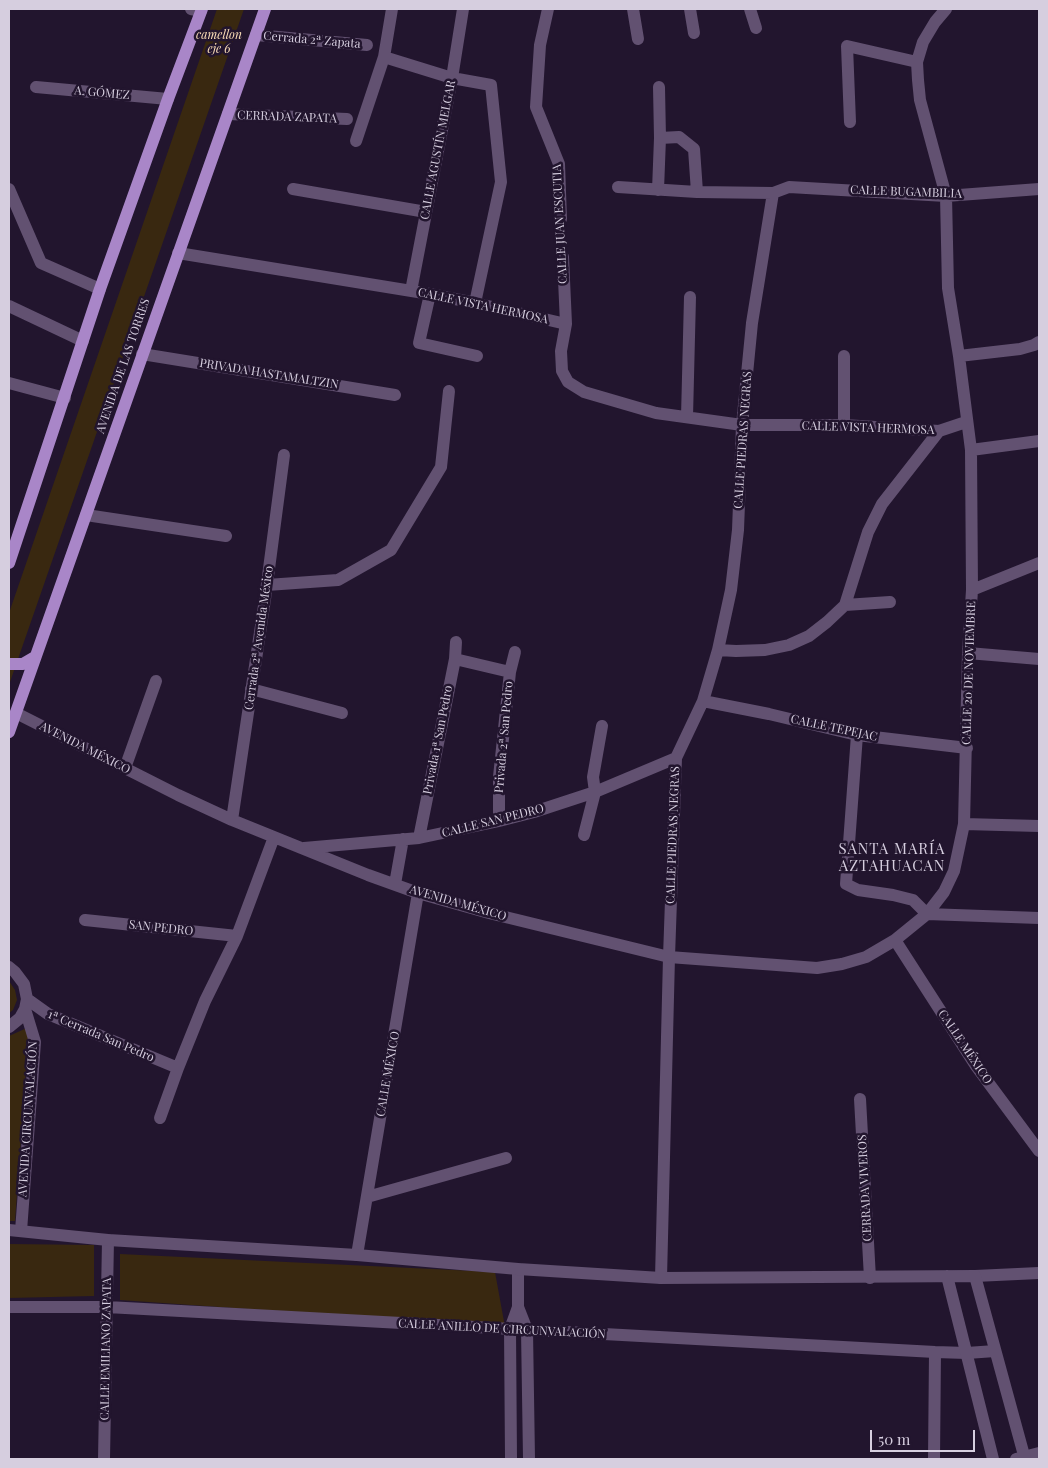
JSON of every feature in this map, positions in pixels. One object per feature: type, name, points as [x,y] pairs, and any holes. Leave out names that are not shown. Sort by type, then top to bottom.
[{"type":"main road","points":[[9,563],[100,289],[198,9]]},
{"type":"main road","name":"AVENIDA DE LAS TORRES","points":[[9,732],[12,711],[35,657],[265,9]]},
{"type":"main road","points":[[9,664],[23,664],[35,657]]},
{"type":"street","points":[[356,141],[384,57],[392,9]]},
{"type":"street","name":"CALLE AGUSTÍN MELGAR","points":[[411,291],[452,78],[463,9]]},
{"type":"street","name":"CALLE JUAN ESCUTIA","points":[[548,9],[540,45],[536,107],[559,164],[561,219]]},
{"type":"street","points":[[633,9],[638,39]]},
{"type":"street","points":[[690,9],[694,33]]},
{"type":"street","points":[[750,9],[756,28]]},
{"type":"street","points":[[850,122],[847,46],[917,62],[923,42],[935,22],[946,9]]},
{"type":"street","name":"Cerrada 2ª Zapata","points":[[256,35],[367,45]]},
{"type":"street","points":[[384,57],[452,78],[491,85],[501,182],[475,303]]},
{"type":"street","name":"CALLE 20 DE NOVIEMBRE","points":[[917,62],[920,100],[946,196],[948,288],[959,356],[970,450],[972,590],[968,653],[964,824],[954,871],[944,892],[927,914]]},
{"type":"street","name":"A. GÓMEZ","points":[[36,87],[168,99]]},
{"type":"street","points":[[658,190],[659,87]]},
{"type":"street","name":"CERRADA ZAPATA","points":[[228,114],[347,119]]},
{"type":"street","points":[[660,138],[679,137],[694,150],[697,192]]},
{"type":"street","name":"CALLE BUGAMBILIA","points":[[618,187],[697,192],[773,193],[789,187],[946,196],[1039,188]]},
{"type":"street","points":[[9,189],[41,263],[100,289]]},
{"type":"street","points":[[293,189],[426,212]]},
{"type":"street","name":"CALLE PIEDRAS NEGRAS","points":[[661,1278],[676,758],[703,701],[718,650],[731,590],[738,530],[742,425],[752,323],[773,193]]},
{"type":"street","name":"CALLE VISTA HERMOSA","points":[[178,253],[430,294],[566,324],[561,351],[562,371],[568,382],[584,392],[656,413],[742,425],[844,424],[939,431],[966,422]]},
{"type":"street","name":"CALLE JUAN ESCUTIA","points":[[563,257],[566,324]]},
{"type":"street","points":[[430,294],[419,343],[477,356]]},
{"type":"street","points":[[687,417],[690,297]]},
{"type":"street","points":[[9,306],[83,341]]},
{"type":"street","points":[[959,356],[1020,349],[1039,342]]},
{"type":"street","name":"PRIVADA HASTAMALTZIN","points":[[142,354],[395,395]]},
{"type":"street","points":[[844,356],[844,424]]},
{"type":"street","points":[[9,383],[64,398]]},
{"type":"street","points":[[267,585],[338,580],[391,550],[441,467],[449,391]]},
{"type":"street","points":[[718,650],[764,650],[789,645],[809,636],[845,605],[868,532],[882,504],[939,431]]},
{"type":"street","points":[[970,450],[1039,441]]},
{"type":"street","name":"Cerrada 2ª Avenida México","points":[[232,820],[267,585],[284,455]]},
{"type":"street","points":[[86,515],[226,536]]},
{"type":"street","points":[[972,590],[1039,563]]},
{"type":"street","points":[[845,605],[890,602]]},
{"type":"street","name":"Privada 1ª San Pedro","points":[[419,838],[456,642]]},
{"type":"street","name":"Privada 2ª San Pedro","points":[[499,821],[499,777],[510,672],[514,652]]},
{"type":"street","points":[[968,653],[1039,659]]},
{"type":"street","points":[[454,659],[510,672]]},
{"type":"street","points":[[125,768],[156,681]]},
{"type":"street","points":[[251,689],[342,713]]},
{"type":"street","name":"CALLE TEPEJAC","points":[[703,701],[769,714],[857,735],[967,748]]},
{"type":"street","name":"AVENIDA MÉXICO","points":[[12,711],[178,795],[232,820],[418,893],[489,913],[669,957],[818,968],[866,957],[895,940],[927,914]]},
{"type":"street","points":[[584,835],[595,792],[593,777],[602,726]]},
{"type":"street","points":[[857,735],[846,884],[858,890],[913,900],[927,914],[1039,918]]},
{"type":"street","name":"CALLE SAN PEDRO","points":[[301,848],[419,838],[499,821],[534,812],[595,792],[676,758]]},
{"type":"street","points":[[964,824],[1039,826]]},
{"type":"street","points":[[160,1118],[205,1001],[237,936],[274,837]]},
{"type":"street","points":[[395,884],[403,839]]},
{"type":"street","name":"CALLE MÉXICO","points":[[357,1255],[418,893]]},
{"type":"street","name":"SAN PEDRO","points":[[85,920],[237,936]]},
{"type":"street","name":"CALLE MÉXICO","points":[[895,940],[976,1066],[1039,1151]]},
{"type":"street","name":"AVENIDA CIRCUNVALACIÓN","points":[[9,967],[24,984],[26,1004],[35,1042],[15,1231]]},
{"type":"street","points":[[9,1026],[20,1018],[26,1004]]},
{"type":"street","name":"1ª Cerrada San Pedro","points":[[26,1004],[178,1068]]},
{"type":"street","name":"CERRADA VIVEROS","points":[[860,1099],[870,1278]]},
{"type":"street","points":[[367,1197],[506,1158]]},
{"type":"street","points":[[15,1231],[108,1240],[357,1255],[518,1269],[661,1278],[870,1278],[1039,1273]]},
{"type":"street","name":"CALLE EMILIANO ZAPATA","points":[[104,1459],[108,1240]]},
{"type":"street","points":[[511,1459],[510,1329],[518,1307],[518,1269]]},
{"type":"street","points":[[948,1276],[993,1459]]},
{"type":"street","points":[[975,1276],[1022,1459],[1039,1453]]},
{"type":"street","name":"CALLE ANILLO DE CIRCUNVALACIÓN","points":[[9,1307],[107,1307],[935,1352],[967,1353],[995,1351]]},
{"type":"street","points":[[518,1307],[527,1330],[529,1459]]},
{"type":"street","points":[[934,1459],[935,1352]]},
{"type":"path","name":"CALLE JUAN ESCUTIA","points":[[561,219],[563,257]]},
{"type":"green space","name":"camellon eje 6","points":[[217,9],[244,9],[10,682],[9,613]]},
{"type":"green space","points":[[9,981],[15,990],[17,1000],[13,1010],[9,1013]]},
{"type":"green space","points":[[29,1027],[15,1221],[9,1221],[9,1036]]},
{"type":"green space","points":[[9,1244],[94,1245],[94,1296],[9,1298]]},
{"type":"green space","points":[[120,1254],[495,1272],[505,1327],[120,1300]]},
{"type":"district","name":"SANTA MARÍA AZTAHUACAN","points":[[892,858]]}]
